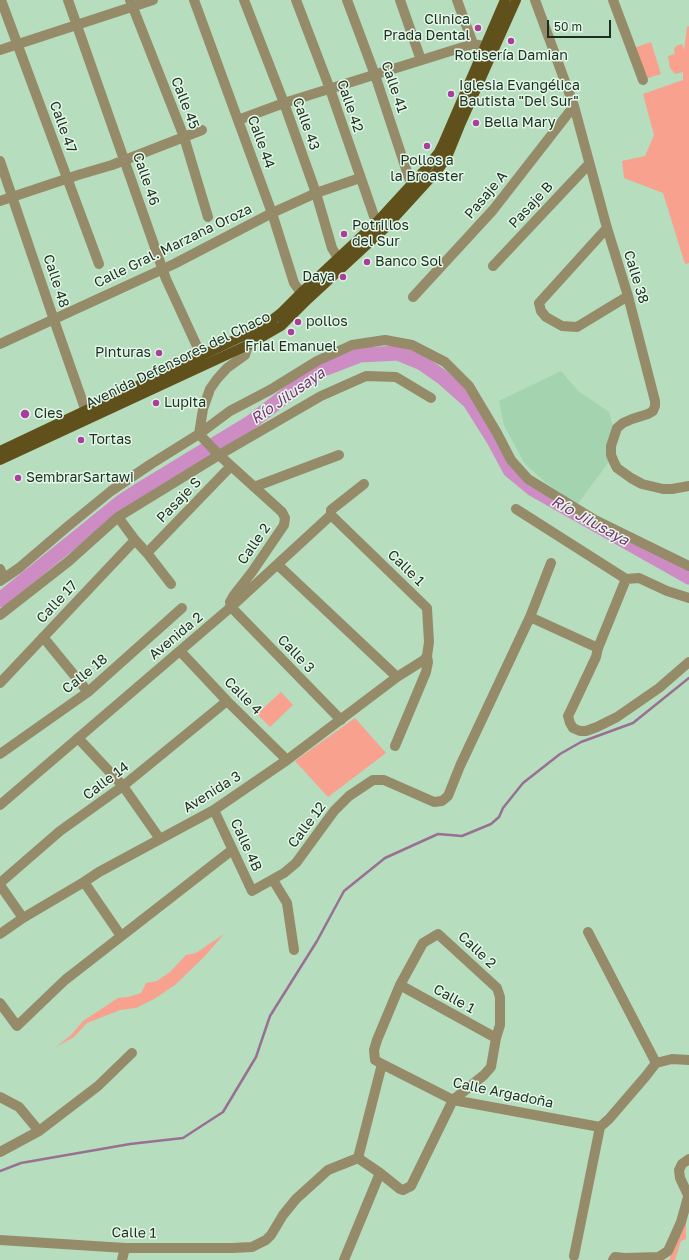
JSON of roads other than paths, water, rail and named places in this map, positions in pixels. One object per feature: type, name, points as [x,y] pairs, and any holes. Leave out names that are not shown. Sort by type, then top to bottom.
[{"type":"main road","name":"Avenida Defensores del Chaco","points":[[490,47],[505,0]]},
{"type":"main road","name":"Avenida Defensores del Chaco","points":[[0,451],[28,442],[247,339],[281,326],[304,296],[381,224],[417,186],[443,144],[490,47],[516,0]]},
{"type":"main road","name":"Avenida Defensores del Chaco","points":[[0,460],[28,442]]},
{"type":"street","name":"Calle 47","points":[[1,0],[99,264]]},
{"type":"street","name":"Calle 46","points":[[68,0],[166,279],[203,360]]},
{"type":"street","points":[[0,50],[77,25],[132,3],[153,0]]},
{"type":"street","name":"Calle 44","points":[[194,0],[272,213],[294,283],[304,296]]},
{"type":"street","name":"Calle 43","points":[[244,0],[284,103],[316,193],[332,248],[341,262]]},
{"type":"street","name":"Calle 42","points":[[296,0],[330,89],[374,216],[381,224]]},
{"type":"street","name":"Calle 41","points":[[347,0],[375,75],[409,178],[417,186]]},
{"type":"street","points":[[400,0],[421,60]]},
{"type":"street","points":[[457,0],[473,44]]},
{"type":"street","name":"Calle 38","points":[[535,0],[574,106],[607,228],[628,296],[655,401],[653,411],[623,423],[617,428],[611,446],[611,455],[617,468],[642,484],[662,489],[689,486]]},
{"type":"street","points":[[613,0],[643,80]]},
{"type":"street","name":"Calle 45","points":[[132,3],[184,137],[208,217]]},
{"type":"street","points":[[238,120],[284,103],[473,44],[490,47]]},
{"type":"street","name":"Pasaje A","points":[[413,297],[492,210],[574,106]]},
{"type":"street","points":[[0,201],[125,160],[202,130]]},
{"type":"street","name":"Calle 48","points":[[0,161],[88,415]]},
{"type":"street","name":"Pasaje B","points":[[493,266],[589,164]]},
{"type":"street","name":"Calle Gral. Marzana Oroza","points":[[0,344],[54,320],[162,268],[272,213],[316,193],[360,178]]},
{"type":"street","points":[[607,228],[539,302],[541,311],[546,317],[562,326],[576,327],[628,296]]},
{"type":"street","points":[[199,434],[203,409],[210,389],[227,368],[245,355],[247,339]]},
{"type":"street","points":[[2,576],[19,568],[111,491],[199,434],[230,411],[270,390],[317,361],[352,345],[385,340],[412,345],[445,362],[468,386],[498,433],[511,460],[528,478],[595,520],[689,566]]},
{"type":"street","points":[[0,615],[69,561],[118,517],[213,450],[321,396],[366,376],[396,377],[431,398]]},
{"type":"street","name":"Calle 2","points":[[199,434],[213,450],[282,512],[285,518],[284,525],[252,572],[234,595],[230,602],[231,607]]},
{"type":"street","points":[[254,487],[339,455]]},
{"type":"street","name":"Pasaje S","points":[[147,553],[231,466]]},
{"type":"street","name":"Avenida 2","points":[[0,805],[231,607],[331,515],[331,510],[364,484]]},
{"type":"street","points":[[516,509],[626,579],[639,578],[666,591],[689,598]]},
{"type":"street","name":"Calle 1","points":[[331,515],[427,608],[429,642],[426,672],[396,746]]},
{"type":"street","points":[[118,517],[171,584]]},
{"type":"street","name":"Calle 17","points":[[0,683],[135,540]]},
{"type":"street","points":[[551,563],[530,617],[598,648]]},
{"type":"street","points":[[278,565],[397,677]]},
{"type":"street","points":[[626,579],[598,648],[596,657],[568,716],[573,728],[580,731],[598,728],[617,717],[659,688],[689,662]]},
{"type":"street","name":"Calle 3","points":[[231,607],[341,720]]},
{"type":"street","name":"Calle 18","points":[[0,754],[88,692],[182,608]]},
{"type":"street","name":"Calle 12","points":[[252,891],[284,873],[296,863],[334,810],[349,796],[372,780],[384,780],[434,802],[442,801],[448,796],[460,766],[530,617]]},
{"type":"street","points":[[43,637],[88,692]]},
{"type":"street","name":"Calle 4","points":[[180,650],[227,701],[287,760]]},
{"type":"street","name":"Avenida 3","points":[[0,934],[23,918],[99,872],[214,810],[287,760],[397,677],[424,660],[427,656]]},
{"type":"street","name":"Calle 14","points":[[0,884],[60,831],[123,786],[227,701]]},
{"type":"street","points":[[78,738],[123,786],[160,839]]},
{"type":"street","name":"Calle 4B","points":[[214,810],[252,891]]},
{"type":"street","points":[[0,1003],[17,1026],[65,980],[232,850]]},
{"type":"street","points":[[272,880],[287,903],[294,950]]},
{"type":"street","points":[[84,882],[121,936]]},
{"type":"street","points":[[0,884],[23,918]]},
{"type":"street","points":[[588,932],[656,1063]]},
{"type":"street","name":"Calle 2","points":[[400,986],[423,943],[438,934],[497,988],[500,997],[500,1025],[496,1038]]},
{"type":"street","points":[[400,986],[374,1050],[375,1060],[382,1064],[358,1158],[400,1189],[404,1190],[411,1186],[453,1100],[491,1067],[496,1038]]},
{"type":"street","name":"Calle 1","points":[[400,986],[496,1038]]},
{"type":"street","points":[[0,1152],[39,1131],[98,1086],[132,1053]]},
{"type":"street","points":[[574,1256],[600,1127],[614,1114],[656,1063],[672,1059],[689,1060]]},
{"type":"street","name":"Calle Argadoña","points":[[382,1064],[453,1100],[600,1127]]},
{"type":"street","points":[[0,1097],[19,1107],[39,1131]]},
{"type":"street","name":"Calle 1","points":[[0,1240],[126,1248],[252,1247],[266,1240],[271,1235],[283,1215],[296,1199],[328,1170],[358,1158]]},
{"type":"street","points":[[613,1260],[615,1257],[659,1257],[668,1251],[681,1222],[688,1197],[680,1178],[680,1170],[682,1164],[689,1159]]},
{"type":"street","points":[[347,1259],[380,1173]]},
{"type":"street","points":[[122,1260],[126,1248]]},
{"type":"waterway","name":"Río Jilusaya","points":[[0,600],[121,502],[250,423],[316,372],[360,355],[398,353],[422,363],[442,377],[470,402],[494,440],[510,470],[533,489],[689,577]]},
{"type":"waterway","points":[[0,1171],[21,1163],[130,1144],[183,1138],[223,1112],[256,1057],[270,1016],[317,941],[344,891],[385,858],[438,834],[462,836],[491,824],[499,817],[503,808],[523,783],[560,754],[581,742],[633,723],[689,678]]},
{"type":"place","name":"Clinica Prada Dental","points":[[478,28]]},
{"type":"place","name":"Rotisería Damian","points":[[511,41]]},
{"type":"place","name":"Iglesia Evangélica Bautista \"Del Sur\"","points":[[451,94]]},
{"type":"place","name":"Bella Mary","points":[[476,123]]},
{"type":"place","name":"Pollos a la Broaster","points":[[427,146]]},
{"type":"place","name":"Potrillos del Sur","points":[[344,234]]},
{"type":"place","name":"Banco Sol","points":[[367,262]]},
{"type":"place","name":"Daya","points":[[343,277]]},
{"type":"place","name":"pollos","points":[[298,322]]},
{"type":"place","name":"Frial Emanuel","points":[[291,332]]},
{"type":"place","name":"Pinturas","points":[[159,353]]},
{"type":"place","name":"Lupita","points":[[156,403]]},
{"type":"place","name":"Cies","points":[[25,414]]},
{"type":"place","name":"Tortas","points":[[81,440]]},
{"type":"place","name":"SembrarSartawi","points":[[18,478]]}]
